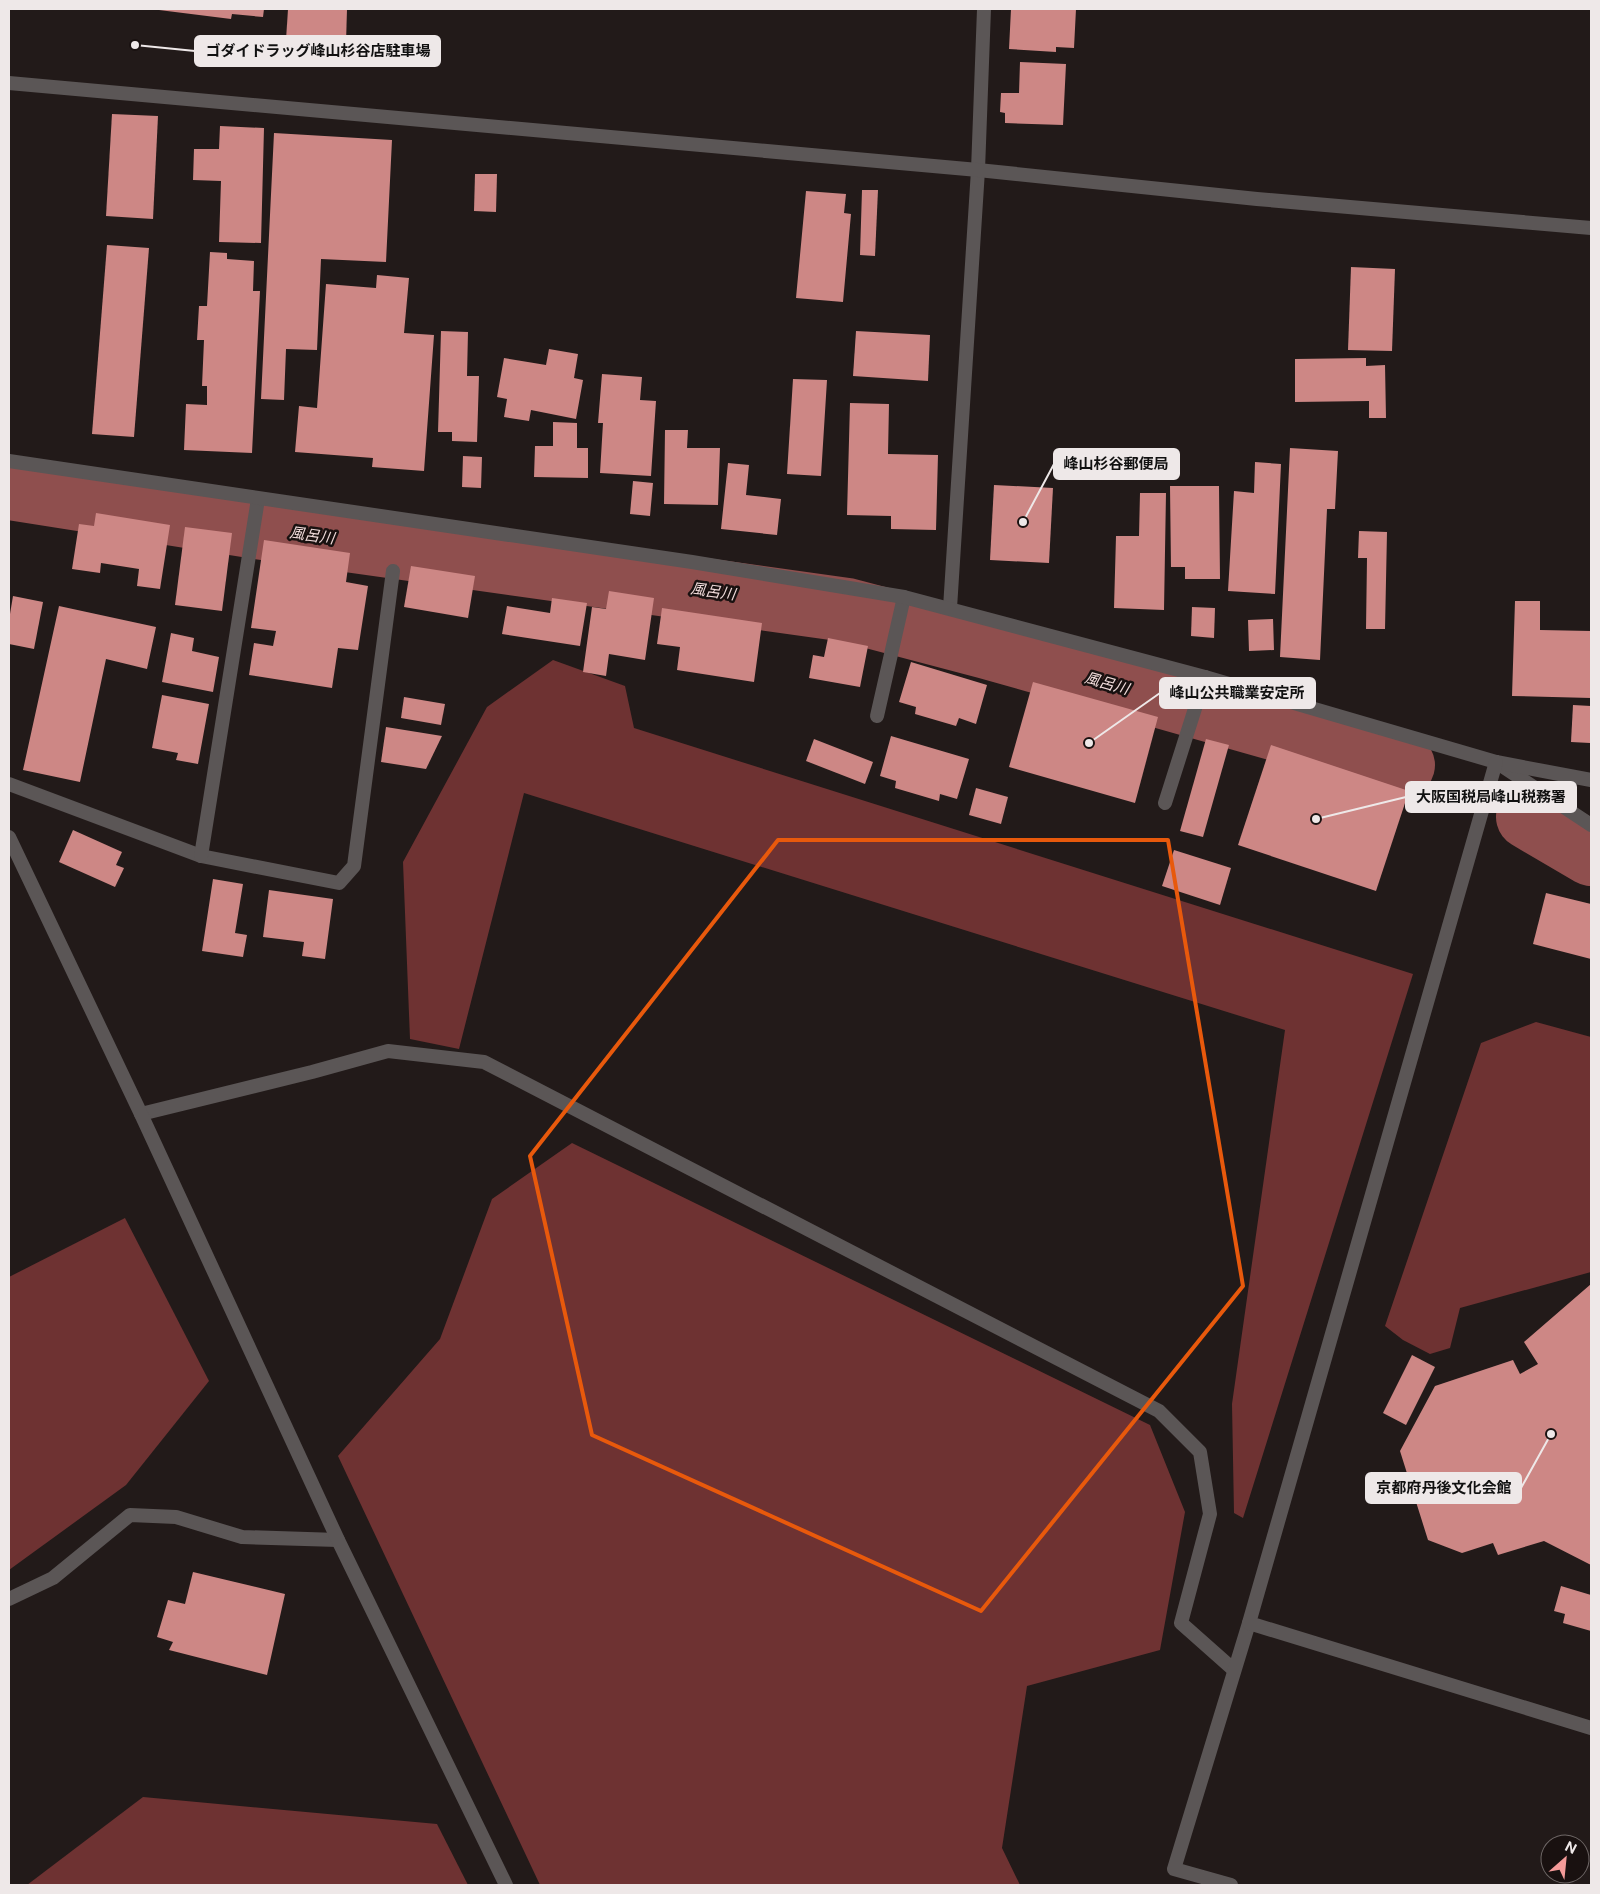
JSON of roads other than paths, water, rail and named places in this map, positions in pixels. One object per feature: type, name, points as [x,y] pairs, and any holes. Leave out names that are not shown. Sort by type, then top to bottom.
[{"type":"street","points":[[950,608],[978,170],[984,9]]},
{"type":"street","points":[[9,83],[978,170],[1257,199],[1591,228]]},
{"type":"street","points":[[9,461],[672,559],[904,597],[1205,677],[1496,762],[1591,780]]},
{"type":"street","points":[[201,856],[258,499]]},
{"type":"street","points":[[9,784],[201,856],[339,883],[354,866],[393,571]]},
{"type":"street","points":[[877,716],[904,597]]},
{"type":"street","points":[[1165,803],[1205,677]]},
{"type":"street","points":[[1496,762],[1591,825]]},
{"type":"street","points":[[1231,1885],[1174,1869],[1249,1623],[1496,762]]},
{"type":"street","points":[[9,837],[141,1114],[338,1540],[506,1885]]},
{"type":"street","points":[[141,1114],[312,1072],[388,1051],[484,1062],[1159,1411],[1200,1452],[1210,1514],[1182,1623],[1234,1670]]},
{"type":"street","points":[[9,1599],[53,1578],[130,1515],[176,1517],[242,1537],[338,1540]]},
{"type":"street","points":[[1249,1623],[1591,1728]]},
{"type":"waterway","name":"風呂川","points":[[9,488],[289,532],[847,610],[987,647],[1403,765]]},
{"type":"waterway","name":"風呂川","points":[[1528,817],[1591,854]]},
{"type":"place","name":"ゴダイドラッグ峰山杉谷店駐車場","points":[[135,45]]},
{"type":"place","name":"峰山杉谷郵便局","points":[[1023,522]]},
{"type":"place","name":"峰山公共職業安定所","points":[[1089,743]]},
{"type":"place","name":"大阪国税局峰山税務署","points":[[1316,819]]},
{"type":"place","name":"京都府丹後文化会館","points":[[1551,1434]]}]
